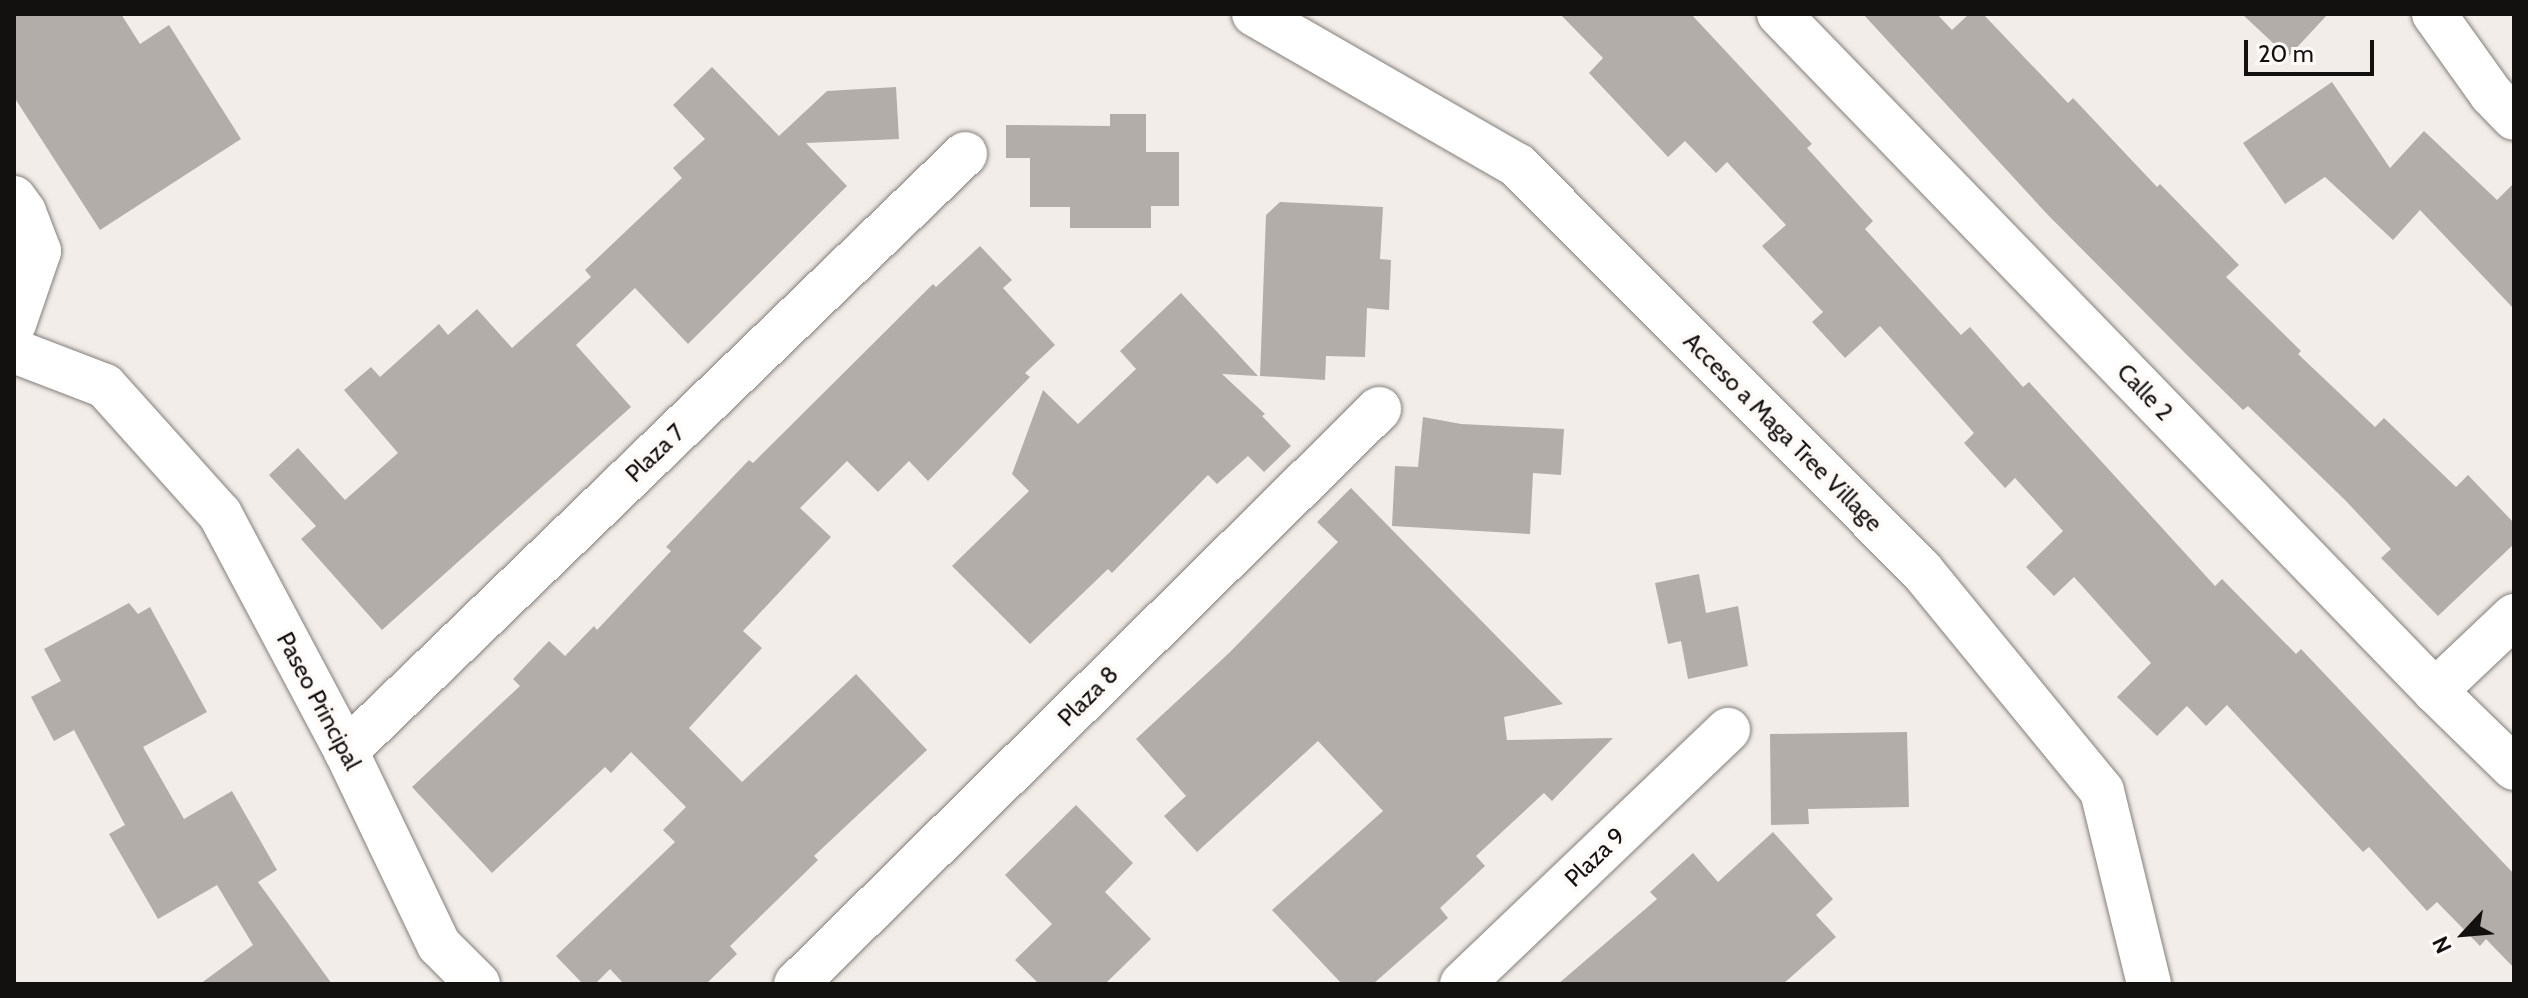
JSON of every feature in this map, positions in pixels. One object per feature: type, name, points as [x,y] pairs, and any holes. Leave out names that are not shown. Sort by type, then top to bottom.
[{"type":"street","name":"Acceso a Maga Tree Village","points":[[1254,14],[1517,165],[1922,571],[2102,791],[2149,984]]},
{"type":"street","name":"Calle 2","points":[[1779,14],[2435,691],[2514,768]]},
{"type":"street","points":[[2434,14],[2491,94],[2514,118]]},
{"type":"street","name":"Plaza 7","points":[[346,751],[965,154]]},
{"type":"street","points":[[14,198],[24,212],[39,251],[14,324]]},
{"type":"street","name":"Paseo Principal","points":[[14,351],[105,386],[220,514],[346,751],[439,945],[478,984]]},
{"type":"street","name":"Plaza 8","points":[[796,984],[1379,409]]},
{"type":"street","points":[[2435,691],[2514,616]]},
{"type":"street","name":"Plaza 9","points":[[1462,984],[1728,730]]},
{"type":"building","points":[[14,14],[121,14],[140,44],[169,25],[241,139],[100,230],[14,97]]},
{"type":"building","points":[[1560,14],[1691,14],[1812,144],[1807,148],[1873,221],[1865,229],[1961,335],[1970,327],[2023,387],[2029,382],[2215,586],[2222,579],[2296,654],[2301,649],[2514,874],[2514,968],[2486,939],[2480,946],[2437,902],[2427,911],[2369,847],[2363,852],[2227,705],[2206,726],[2187,706],[2157,736],[2117,697],[2151,663],[2074,577],[2054,596],[2026,567],[2063,531],[2015,478],[2005,488],[1964,443],[1974,433],[1880,326],[1845,358],[1812,322],[1823,312],[1762,246],[1786,225],[1727,162],[1716,173],[1685,141],[1668,157],[1589,73],[1603,58]]},
{"type":"building","points":[[1863,14],[1937,14],[1952,30],[1969,14],[1983,14],[2068,103],[2073,98],[2157,187],[2160,184],[2239,265],[2226,277],[2301,351],[2298,354],[2375,427],[2384,418],[2456,487],[2468,475],[2514,523],[2514,544],[2438,616],[2381,558],[2391,549],[2346,501],[2248,406],[2243,410],[2047,214]]},
{"type":"building","points":[[2242,14],[2328,14],[2288,57]]},
{"type":"building","points":[[712,67],[779,136],[827,91],[896,87],[899,139],[806,143],[847,186],[688,344],[635,288],[576,345],[631,407],[382,630],[301,539],[316,526],[269,475],[298,448],[345,500],[398,453],[344,390],[371,367],[380,377],[439,324],[448,335],[477,309],[512,348],[591,277],[585,270],[682,178],[673,168],[705,139],[673,105]]},
{"type":"building","points":[[2332,82],[2390,168],[2424,131],[2497,200],[2514,183],[2514,309],[2420,210],[2393,240],[2325,177],[2285,204],[2243,143]]},
{"type":"building","points":[[1110,114],[1146,114],[1146,152],[1179,152],[1179,206],[1151,206],[1151,228],[1070,228],[1070,207],[1030,207],[1030,158],[1006,158],[1006,125],[1110,126]]},
{"type":"building","points":[[1280,202],[1383,207],[1380,259],[1391,260],[1389,310],[1367,308],[1365,357],[1326,356],[1325,380],[1260,376],[1266,215]]},
{"type":"building","points":[[980,246],[1012,280],[1003,288],[1055,345],[1025,373],[1030,377],[928,481],[909,461],[878,492],[847,461],[800,508],[831,537],[743,631],[762,648],[689,728],[742,782],[856,674],[927,750],[814,856],[818,860],[730,946],[737,954],[706,984],[624,984],[610,969],[595,984],[583,984],[556,956],[675,842],[663,830],[686,807],[631,752],[611,773],[605,767],[492,873],[412,787],[520,686],[513,679],[549,641],[565,656],[594,626],[597,630],[671,551],[666,547],[749,460],[753,463],[933,284],[936,287]]},
{"type":"building","points":[[1181,293],[1258,376],[1222,374],[1265,414],[1262,416],[1291,446],[1264,472],[1248,456],[1217,484],[1208,475],[1112,573],[1108,569],[1030,644],[952,566],[1029,491],[1012,474],[1043,390],[1078,424],[1136,369],[1120,351]]},
{"type":"building","points":[[1423,417],[1461,424],[1564,429],[1561,475],[1533,473],[1530,534],[1392,526],[1395,466],[1418,467]]},
{"type":"building","points":[[1351,488],[1563,704],[1504,717],[1507,740],[1613,738],[1552,801],[1544,793],[1476,856],[1485,866],[1440,908],[1448,918],[1373,984],[1342,984],[1272,910],[1383,811],[1318,741],[1197,852],[1164,816],[1186,796],[1136,739],[1229,653],[1338,542],[1317,522]]},
{"type":"building","points":[[1699,574],[1706,613],[1738,606],[1748,666],[1688,679],[1681,641],[1668,644],[1655,583]]},
{"type":"building","points":[[129,603],[138,614],[150,607],[207,712],[143,747],[184,819],[232,791],[277,870],[258,882],[332,984],[200,984],[253,945],[217,885],[158,919],[109,834],[125,825],[74,730],[54,741],[31,697],[61,681],[44,649]]},
{"type":"building","points":[[1907,732],[1909,807],[1808,809],[1809,824],[1771,825],[1770,734]]},
{"type":"building","points":[[1076,805],[1133,863],[1105,892],[1151,939],[1105,984],[1039,984],[1015,960],[1052,924],[1005,875]]},
{"type":"building","points":[[1773,832],[1833,899],[1816,915],[1836,937],[1783,984],[1558,984],[1657,899],[1650,892],[1693,853],[1718,882]]}]
